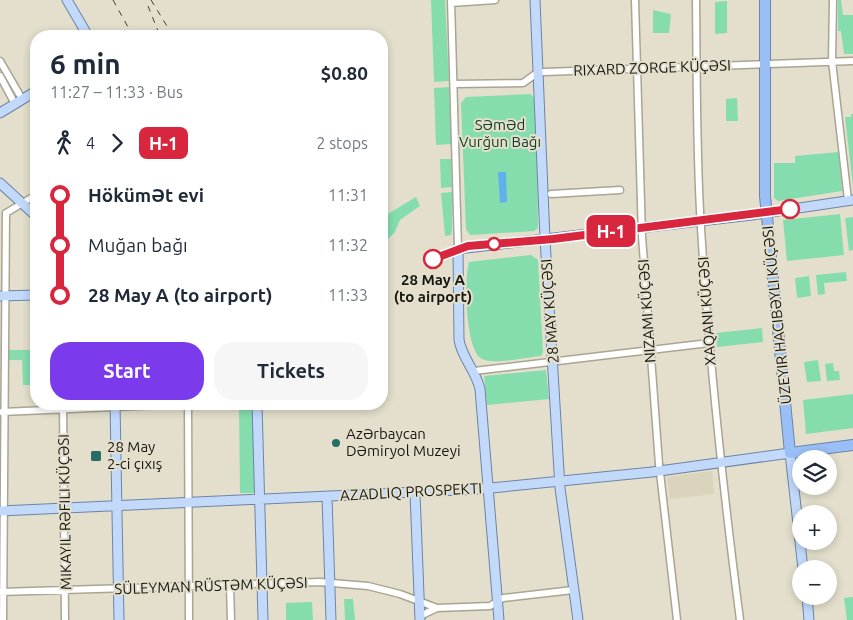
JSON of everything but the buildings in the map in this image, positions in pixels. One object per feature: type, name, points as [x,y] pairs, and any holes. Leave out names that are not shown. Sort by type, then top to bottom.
[{"type":"highway","points":[[765,0],[764,63],[767,212],[790,453],[853,441]]},
{"type":"highway","points":[[785,400],[795,438],[805,447],[819,448],[853,445]]},
{"type":"main road","points":[[67,0],[84,30]]},
{"type":"main road","name":"28 MAY KÜÇƏSI","points":[[535,0],[545,239],[560,482],[578,620]]},
{"type":"main road","points":[[0,113],[30,95]]},
{"type":"main road","points":[[0,183],[30,214]]},
{"type":"main road","points":[[0,188],[30,211]]},
{"type":"main road","points":[[499,620],[480,389],[474,371],[462,351],[459,340],[458,249],[767,212],[851,200]]},
{"type":"main road","points":[[2,296],[30,295]]},
{"type":"main road","points":[[115,410],[119,620]]},
{"type":"main road","points":[[257,410],[263,620]]},
{"type":"main road","points":[[2,511],[415,493],[489,488],[560,482],[790,453],[802,560]]},
{"type":"main road","points":[[415,493],[420,618]]},
{"type":"main road","points":[[327,497],[331,620]]},
{"type":"main road","points":[[808,605],[809,620]]},
{"type":"street","points":[[458,249],[451,1],[495,0]]},
{"type":"street","name":"NIZAMI KÜÇƏSI","points":[[635,0],[642,227],[650,350],[660,470],[677,620]]},
{"type":"street","name":"XAQANI KÜÇƏSI","points":[[696,0],[700,220],[720,462],[740,620]]},
{"type":"street","points":[[832,0],[832,61],[851,200]]},
{"type":"street","points":[[0,61],[19,102]]},
{"type":"street","name":"RIXARD ZORGE KÜÇƏSI","points":[[454,84],[523,82],[538,74],[764,63],[853,61]]},
{"type":"street","points":[[0,76],[19,102]]},
{"type":"street","points":[[523,82],[534,87],[540,94]]},
{"type":"street","points":[[551,194],[620,190]]},
{"type":"street","points":[[3,620],[1,592],[3,212],[22,205],[30,199]]},
{"type":"street","points":[[474,371],[709,343]]},
{"type":"street","points":[[2,412],[30,409]]},
{"type":"street","points":[[64,410],[66,620]]},
{"type":"street","points":[[188,410],[189,620]]},
{"type":"street","name":"SÜLEYMAN RÜSTƏM KÜÇƏSI","points":[[1,592],[119,590],[330,582],[368,586],[400,594],[437,608]]},
{"type":"street","points":[[230,585],[231,620]]},
{"type":"street","points":[[420,618],[437,608],[490,606],[503,598],[574,590]]},
{"type":"shaded area","points":[[712,471],[714,494],[670,499],[667,477]]},
{"type":"green space","points":[[431,0],[445,0],[449,81],[434,82]]},
{"type":"green space","points":[[838,0],[841,0],[843,15],[853,15],[853,54],[844,54],[841,31],[838,31]]},
{"type":"green space","points":[[727,1],[727,33],[715,34],[715,2]]},
{"type":"green space","points":[[653,10],[671,14],[669,33],[653,33]]},
{"type":"green space","points":[[449,87],[452,144],[436,145],[434,88]]},
{"type":"green space","name":"Səməd Vurğun Bağı","points":[[530,94],[536,99],[537,111],[538,228],[534,231],[470,235],[466,229],[461,103],[466,97]]},
{"type":"green space","points":[[737,98],[738,121],[726,121],[726,99]]},
{"type":"green space","points":[[851,114],[853,114],[853,186],[845,117],[851,117]]},
{"type":"green space","points":[[839,152],[842,191],[778,201],[774,198],[774,163],[795,163],[795,156]]},
{"type":"green space","points":[[440,159],[451,159],[452,187],[441,188]]},
{"type":"green space","points":[[452,192],[452,229],[451,235],[445,236],[441,193]]},
{"type":"green space","points":[[416,197],[420,206],[400,220],[395,232],[388,239],[388,214]]},
{"type":"green space","points":[[840,214],[844,255],[787,261],[783,220]]},
{"type":"green space","points":[[853,217],[853,250],[849,251],[845,218]]},
{"type":"green space","points":[[531,255],[538,260],[543,352],[541,356],[511,360],[487,361],[482,359],[476,353],[469,329],[466,298],[469,262]]},
{"type":"green space","points":[[846,272],[847,281],[824,283],[825,294],[818,295],[816,275]]},
{"type":"green space","points":[[809,276],[811,296],[797,298],[795,278]]},
{"type":"green space","points":[[762,328],[763,342],[717,347],[716,333]]},
{"type":"green space","points":[[7,350],[30,350],[30,385],[23,385],[22,360],[7,360]]},
{"type":"green space","points":[[818,360],[821,381],[807,382],[804,362]]},
{"type":"green space","points":[[833,363],[834,371],[839,371],[840,380],[827,381],[825,364]]},
{"type":"green space","points":[[546,370],[549,399],[487,405],[484,376]]},
{"type":"green space","points":[[853,394],[853,428],[806,434],[803,400]]},
{"type":"green space","points":[[239,410],[253,410],[254,493],[240,493]]},
{"type":"green space","points":[[853,597],[853,620],[847,620],[844,598]]},
{"type":"green space","points":[[344,599],[353,599],[355,620],[345,620]]},
{"type":"green space","points":[[312,602],[313,620],[286,620],[286,603]]},
{"type":"water","points":[[498,172],[506,172],[507,202],[500,203]]},
{"type":"railway","points":[[113,0],[130,30]]},
{"type":"railway","points":[[151,0],[169,30]]},
{"type":"railway","points":[[148,6],[158,30]]},
{"type":"bus line","name":"H-1","points":[[433,259],[468,246],[553,239],[790,209]]},
{"type":"place","name":"28 May A (to airport)","points":[[433,259]]},
{"type":"place","name":"Azərbaycan Dəmiryol Muzeyi","points":[[336,443]]},
{"type":"place","name":"28 May 2-ci çıxış","points":[[96,456]]}]
